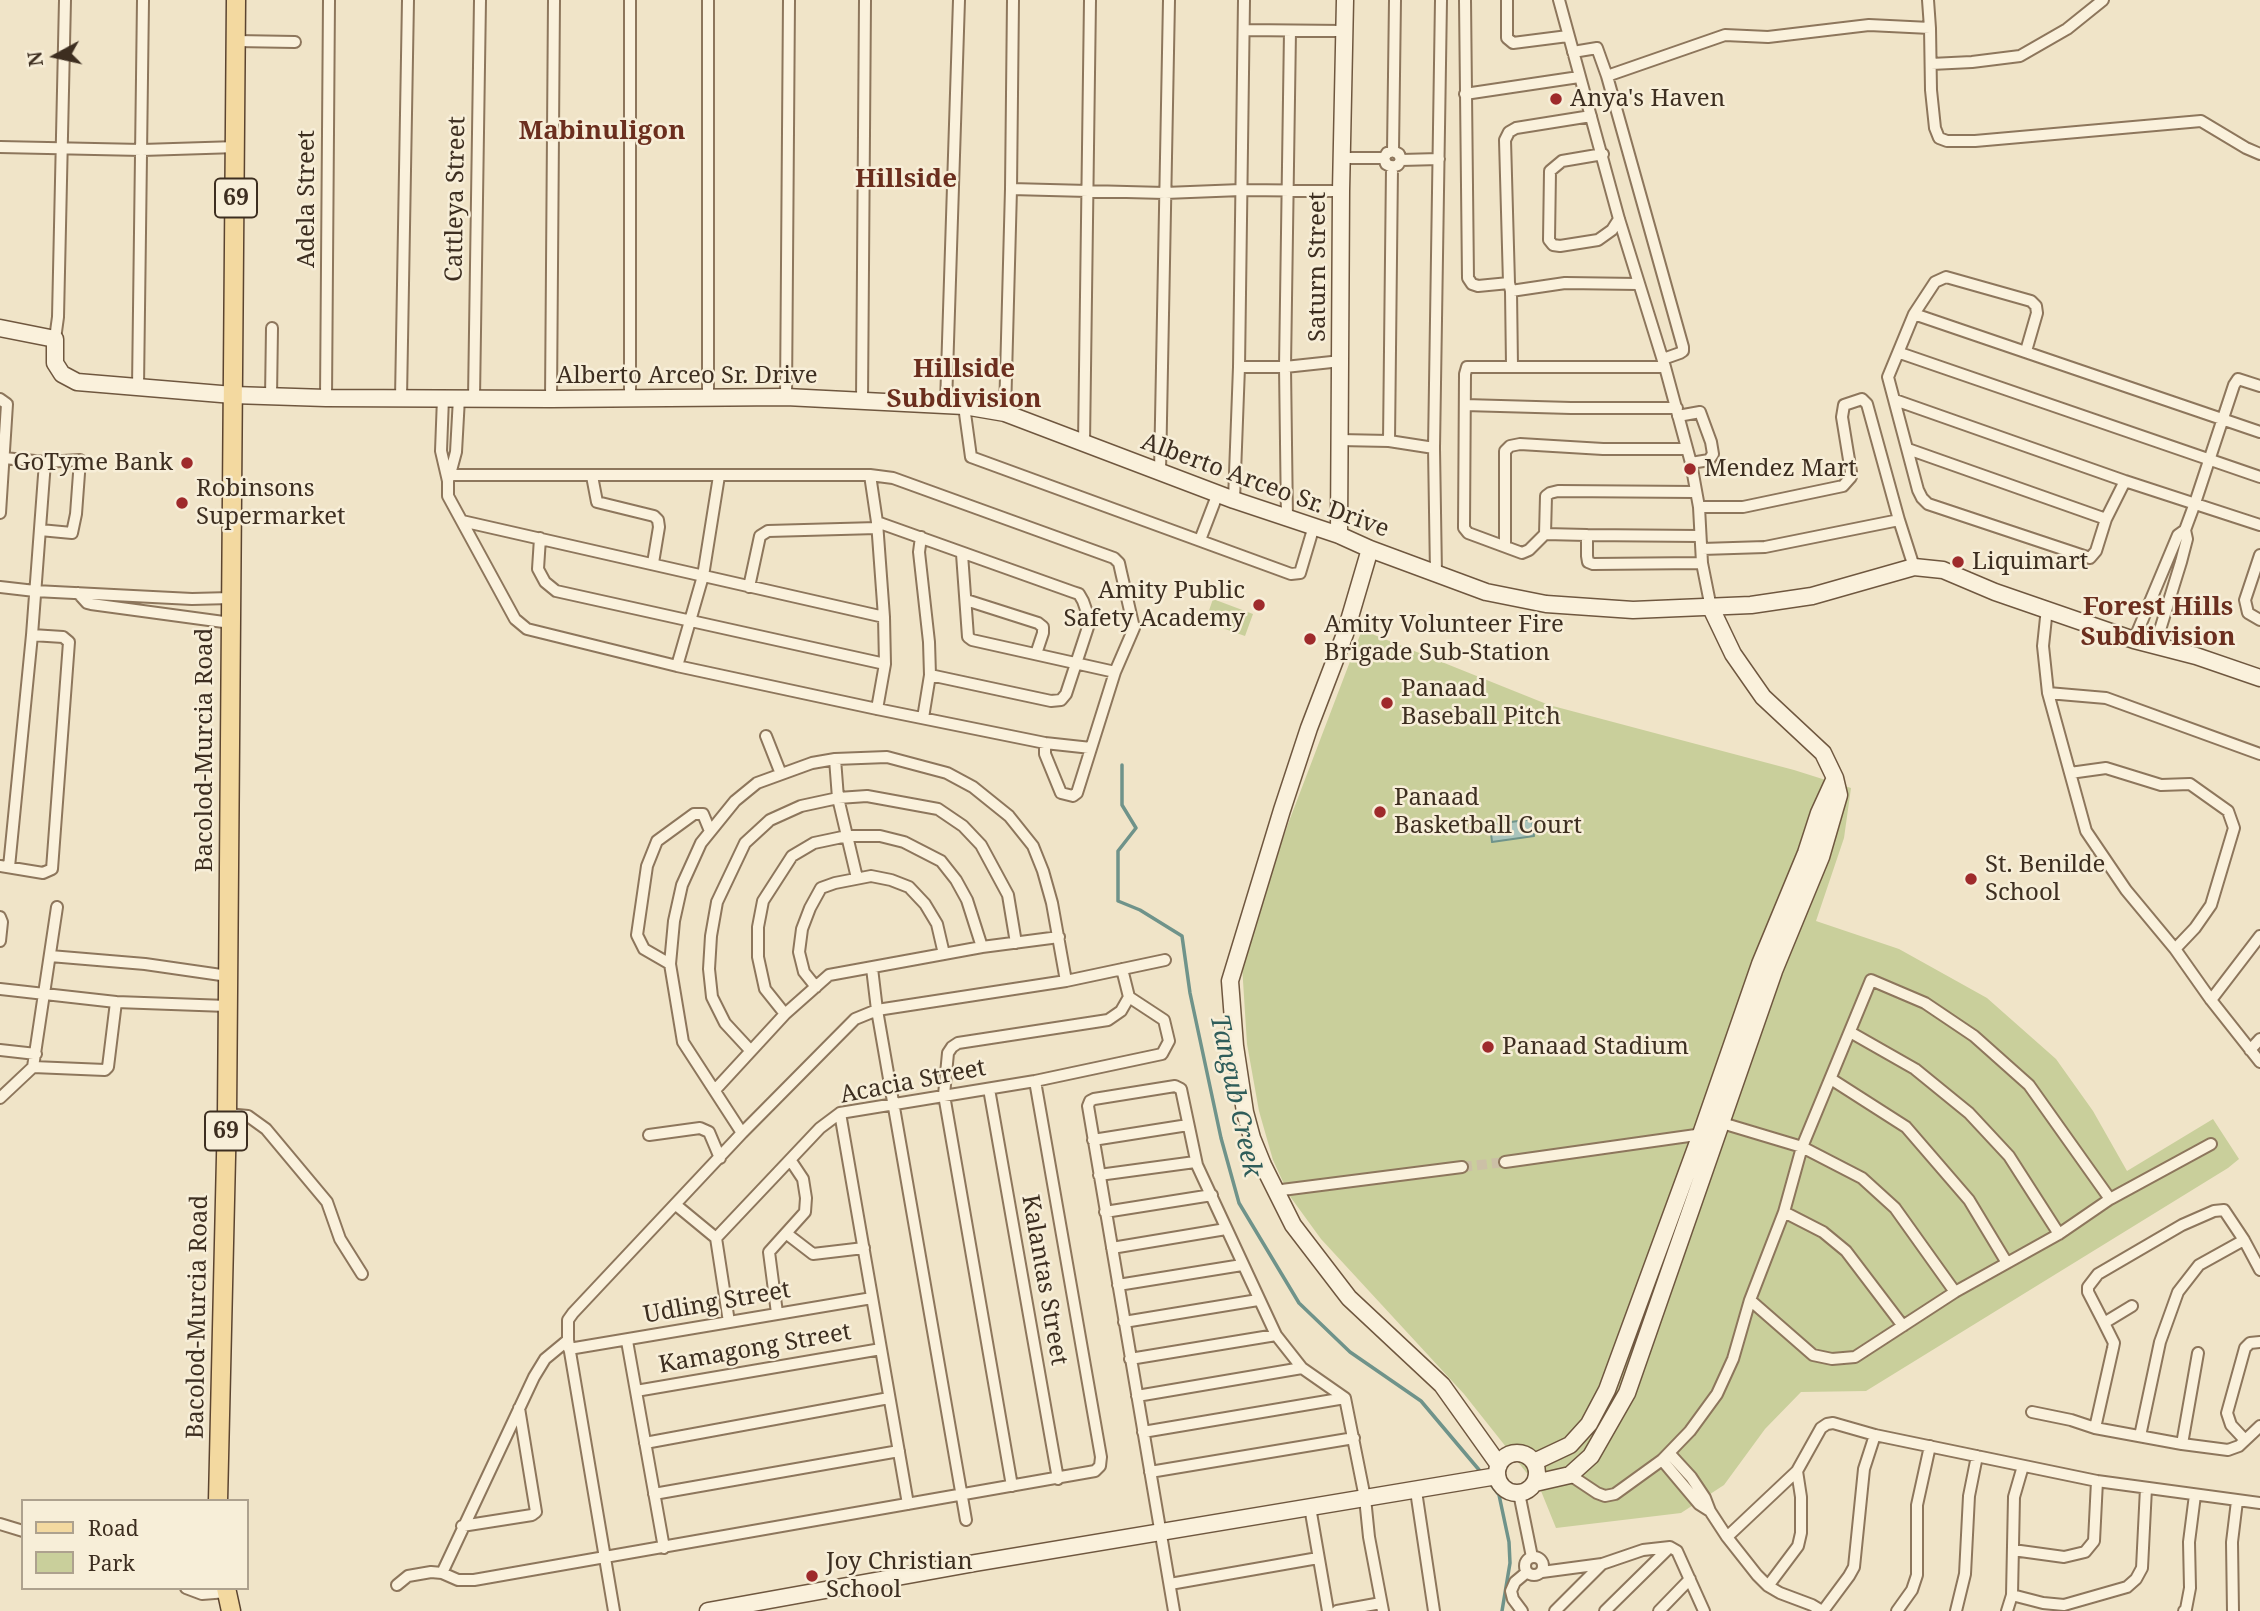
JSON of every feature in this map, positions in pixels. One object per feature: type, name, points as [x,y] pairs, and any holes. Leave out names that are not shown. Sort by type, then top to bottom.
[{"type":"main road","name":"Bacolod-Murcia Road","points":[[218,1499],[227,1114],[237,147],[236,0]]},
{"type":"main road","points":[[227,1590],[231,1611]]},
{"type":"street","points":[[0,328],[55,339],[58,317],[65,0]]},
{"type":"street","points":[[138,387],[143,0]]},
{"type":"street","name":"Adela Street","points":[[326,398],[329,0]]},
{"type":"street","points":[[401,398],[408,0]]},
{"type":"street","name":"Cattleya Street","points":[[480,0],[459,398],[441,450],[448,477],[448,496],[514,619],[527,629],[677,666],[1045,743],[1091,748]]},
{"type":"street","points":[[551,399],[554,0]]},
{"type":"street","points":[[629,0],[630,398]]},
{"type":"street","points":[[708,0],[708,398]]},
{"type":"street","points":[[786,397],[789,0]]},
{"type":"street","points":[[862,401],[865,0]]},
{"type":"street","points":[[946,404],[959,0]]},
{"type":"street","points":[[1004,413],[1011,189],[1013,0]]},
{"type":"street","points":[[1084,444],[1090,0]]},
{"type":"street","points":[[1160,472],[1169,0]]},
{"type":"street","points":[[1234,500],[1239,367],[1244,0]]},
{"type":"street","name":"Saturn Street","points":[[1339,535],[1340,191],[1343,158],[1345,0]]},
{"type":"street","points":[[1389,441],[1395,0]]},
{"type":"street","points":[[1436,574],[1434,448],[1441,0]]},
{"type":"street","points":[[1465,0],[1468,278],[1472,284],[1478,286],[1638,284]]},
{"type":"street","points":[[1507,0],[1507,38],[1513,43],[1568,36]]},
{"type":"street","points":[[1370,549],[1345,634],[1309,728],[1282,810],[1230,981],[1233,1037],[1245,1112],[1259,1156],[1293,1225],[1349,1298],[1442,1385],[1498,1471],[1502,1486],[1510,1492],[1519,1493],[1535,1483],[1570,1475],[1591,1456],[1627,1393],[1774,971],[1821,858],[1839,795],[1835,778],[1823,753],[1763,696],[1733,654],[1711,608],[1702,563],[1699,507],[1691,463],[1664,363],[1619,219],[1559,0]]},
{"type":"street","points":[[1928,0],[1935,128],[1939,138],[1947,141],[1975,141],[2201,121],[2246,148],[2260,153]]},
{"type":"street","points":[[1931,64],[1972,62],[2020,55],[2067,29],[2103,0]]},
{"type":"street","points":[[1607,76],[1725,35],[1768,37],[1869,25],[1930,28]]},
{"type":"street","points":[[1244,30],[1344,31]]},
{"type":"street","points":[[1287,519],[1285,367],[1290,31]]},
{"type":"street","points":[[236,41],[295,42]]},
{"type":"street","points":[[1573,52],[1597,48],[1684,351],[1664,363],[1467,367],[1464,528],[1468,533],[1505,545],[1515,552],[1525,552],[1545,534],[1699,536]]},
{"type":"street","points":[[1465,94],[1579,77]]},
{"type":"street","points":[[1512,366],[1505,140],[1509,132],[1516,128],[1591,117]]},
{"type":"street","points":[[0,147],[142,150],[237,147]]},
{"type":"street","points":[[1603,155],[1562,161],[1550,171],[1549,240],[1553,245],[1560,246],[1598,240],[1612,230],[1619,219]]},
{"type":"street","points":[[1343,158],[1439,159]]},
{"type":"street","points":[[1011,189],[1164,193],[1241,190],[1340,191]]},
{"type":"street","points":[[2026,351],[2037,313],[2036,306],[2031,301],[1947,277],[1935,282],[1914,314],[1888,377],[1917,490],[1928,504],[2087,558],[2096,551],[2106,519],[2124,481]]},
{"type":"street","points":[[1914,314],[2260,432]]},
{"type":"street","points":[[271,397],[272,328]]},
{"type":"street","name":"Alberto Arceo Sr. Drive","points":[[55,339],[55,363],[62,374],[77,382],[233,395],[551,399],[786,397],[964,406],[1004,413],[1234,500],[1339,535],[1486,592],[1546,604],[1633,610],[1711,608],[1812,596],[1914,567],[1943,570],[1995,592],[2134,640],[2196,656],[2260,678]]},
{"type":"street","points":[[1900,352],[2260,477]]},
{"type":"street","points":[[1239,367],[1285,367],[1341,361]]},
{"type":"street","points":[[2155,646],[2187,539],[2185,530],[2236,380],[2260,386]]},
{"type":"street","points":[[0,399],[7,404],[0,513]]},
{"type":"street","points":[[1699,507],[1743,507],[1843,486],[1851,477],[1842,417],[1844,405],[1862,399],[1867,404],[1914,567]]},
{"type":"street","points":[[1895,400],[2124,481],[2260,525]]},
{"type":"street","points":[[1465,405],[1700,412],[1713,454],[1709,460],[1691,463]]},
{"type":"street","points":[[964,406],[971,457],[1297,574],[1300,572],[1314,526]]},
{"type":"street","points":[[1340,440],[1389,441],[1434,448]]},
{"type":"street","points":[[1505,545],[1505,451],[1510,446],[1520,444],[1603,449],[1686,449]]},
{"type":"street","points":[[1908,449],[2106,519]]},
{"type":"street","points":[[4,458],[46,462],[80,460],[72,533],[40,530]]},
{"type":"street","points":[[32,635],[63,637],[69,642],[52,869],[43,873],[4,866],[32,635],[46,462]]},
{"type":"street","points":[[448,477],[870,475],[893,478],[1114,558],[1119,563],[1134,628],[1115,671],[1077,793],[1073,796],[1061,793],[1051,773],[1045,754],[1045,743]]},
{"type":"street","points":[[870,475],[884,617],[885,664],[877,709]]},
{"type":"street","points":[[592,476],[597,502],[654,516],[658,520],[653,563]]},
{"type":"street","points":[[677,666],[703,576],[719,476]]},
{"type":"street","points":[[1545,534],[1546,496],[1550,493],[1695,492]]},
{"type":"street","points":[[1200,540],[1218,493]]},
{"type":"street","points":[[1702,549],[1765,547],[1899,520]]},
{"type":"street","points":[[462,522],[884,617]]},
{"type":"street","points":[[749,587],[760,536],[768,531],[877,525],[921,537],[1079,594],[1090,621],[1066,694],[1061,700],[1051,701],[930,675]]},
{"type":"street","points":[[2134,640],[2178,535],[2185,530]]},
{"type":"street","points":[[1587,535],[1588,562],[1593,564],[1702,563]]},
{"type":"street","points":[[921,537],[919,552],[930,675],[923,718]]},
{"type":"street","points":[[540,538],[538,569],[545,582],[556,592],[885,664]]},
{"type":"street","points":[[962,554],[968,636],[972,640],[1115,671]]},
{"type":"street","points":[[2260,555],[2257,571],[2245,600],[2248,613],[2260,620]]},
{"type":"street","points":[[2169,558],[2181,562]]},
{"type":"street","points":[[0,587],[192,599],[231,598]]},
{"type":"street","points":[[78,593],[87,603],[230,623]]},
{"type":"street","points":[[115,606],[117,593]]},
{"type":"street","points":[[190,617],[192,599]]},
{"type":"street","points":[[966,600],[1038,623],[1043,627],[1043,633],[1036,654]]},
{"type":"street","points":[[2047,608],[2043,646],[2048,693],[2086,831],[2126,890],[2175,949],[2260,1062]]},
{"type":"street","points":[[2147,608],[2164,613]]},
{"type":"street","points":[[2048,693],[2106,698],[2260,754]]},
{"type":"street","points":[[766,736],[781,774]]},
{"type":"street","points":[[742,1133],[683,1042],[670,964],[674,921],[682,885],[701,843],[735,801],[757,783],[812,763],[835,759],[887,757],[947,773],[973,787],[1009,816],[1033,846],[1043,871],[1059,937],[1066,981]]},
{"type":"street","points":[[835,759],[838,798],[857,878]]},
{"type":"street","points":[[2070,773],[2106,768],[2161,785],[2190,784],[2228,811],[2234,828],[2211,905],[2195,928],[2175,949]]},
{"type":"street","points":[[1534,1462],[1570,1445],[1589,1424],[1607,1390],[1760,964],[1835,778]]},
{"type":"street","points":[[750,1050],[725,1023],[712,997],[710,947],[717,902],[745,843],[770,820],[801,806],[838,798],[867,796],[938,809],[963,826],[981,845],[1007,895],[1016,943]]},
{"type":"street","points":[[670,964],[644,949],[637,935],[647,866],[657,841],[694,814],[703,814],[710,831]]},
{"type":"street","points":[[785,1014],[765,989],[758,957],[758,927],[762,901],[792,856],[814,843],[847,836],[880,836],[904,842],[941,862],[956,880],[967,900],[982,947]]},
{"type":"street","points":[[816,987],[804,972],[799,952],[802,929],[821,888],[857,878],[871,876],[909,887],[925,904],[937,924],[944,954]]},
{"type":"street","points":[[0,1098],[33,1067],[57,907]]},
{"type":"street","points":[[0,918],[0,941]]},
{"type":"street","points":[[2211,999],[2260,936]]},
{"type":"street","points":[[715,1090],[785,1014],[829,975],[982,947],[1059,937]]},
{"type":"street","points":[[50,956],[145,964],[228,976]]},
{"type":"street","points":[[614,1611],[568,1345],[568,1320],[573,1313],[742,1133],[855,1019],[877,1010],[1066,981],[1165,960]]},
{"type":"street","points":[[872,968],[877,1010],[966,1520]]},
{"type":"street","points":[[1012,1486],[944,1095],[948,1054],[958,1043],[1108,1020],[1121,1011],[1129,997],[1122,968]]},
{"type":"street","points":[[1570,1475],[1597,1493],[1605,1496],[1615,1494],[1665,1456],[1690,1431],[1717,1394],[1733,1359],[1749,1300],[1784,1212],[1802,1147],[1871,980],[1925,1003],[1975,1036],[2029,1085],[2110,1199]]},
{"type":"street","points":[[0,989],[116,1002],[227,1006]]},
{"type":"street","name":"Acacia Street","points":[[716,1238],[820,1128],[840,1113],[1035,1081],[1162,1054],[1169,1041],[1164,1020],[1129,997]]},
{"type":"street","points":[[33,1067],[105,1070],[108,1067],[116,1002]]},
{"type":"street","points":[[1850,1032],[1915,1069],[1969,1112],[2009,1157],[2059,1234]]},
{"type":"street","points":[[2250,1049],[2260,1039]]},
{"type":"street","points":[[0,1050],[36,1054]]},
{"type":"street","points":[[1831,1079],[1906,1128],[1969,1200],[2007,1263]]},
{"type":"street","points":[[397,1585],[408,1576],[431,1572],[442,1573],[457,1580],[474,1580],[606,1559],[1095,1471],[1100,1466],[1101,1457],[1035,1081]]},
{"type":"street","points":[[1174,1611],[1088,1106],[1090,1101],[1175,1086],[1181,1089],[1195,1161],[1276,1335],[1302,1368],[1345,1398],[1365,1498],[1382,1607],[1337,1611]]},
{"type":"street","name":"Kalantas Street","points":[[989,1088],[1058,1479]]},
{"type":"street","points":[[840,1113],[908,1504]]},
{"type":"street","points":[[227,1114],[248,1116],[266,1129],[327,1202],[340,1239],[362,1274]]},
{"type":"street","points":[[1093,1139],[1188,1125]]},
{"type":"street","points":[[649,1135],[700,1128],[709,1132],[720,1158]]},
{"type":"street","points":[[1505,1162],[1701,1134],[1720,1128],[1802,1147],[1862,1178],[1895,1208],[1955,1292]]},
{"type":"street","points":[[1749,1300],[1813,1355],[1832,1359],[1855,1357],[1955,1292],[2059,1234],[2110,1199],[2211,1143]]},
{"type":"street","points":[[777,1313],[769,1252],[805,1212],[803,1179],[791,1161]]},
{"type":"street","points":[[1099,1175],[1195,1161]]},
{"type":"street","points":[[1275,1191],[1462,1167]]},
{"type":"street","points":[[1105,1212],[1212,1195]]},
{"type":"street","points":[[676,1205],[716,1238],[729,1322]]},
{"type":"street","points":[[2095,1428],[2114,1343],[2093,1304],[2088,1287],[2098,1274],[2182,1225],[2222,1209],[2244,1240],[2260,1270]]},
{"type":"street","points":[[1784,1212],[1823,1231],[1846,1251],[1903,1326]]},
{"type":"street","points":[[1112,1248],[1226,1229]]},
{"type":"street","points":[[787,1234],[813,1254],[863,1248]]},
{"type":"street","points":[[2140,1436],[2160,1342],[2178,1292],[2199,1265],[2244,1240]]},
{"type":"street","points":[[1118,1285],[1242,1265]]},
{"type":"street","name":"Udling Street","points":[[568,1345],[627,1340],[872,1298]]},
{"type":"street","points":[[1124,1322],[1258,1300]]},
{"type":"street","points":[[2104,1323],[2132,1306]]},
{"type":"street","points":[[1130,1359],[1276,1335]]},
{"type":"street","points":[[627,1340],[664,1548]]},
{"type":"street","points":[[2245,1440],[2231,1425],[2227,1413],[2245,1348],[2250,1343],[2260,1342]]},
{"type":"street","points":[[442,1573],[519,1408],[545,1359],[568,1345]]},
{"type":"street","name":"Kamagong Street","points":[[636,1391],[881,1349]]},
{"type":"street","points":[[2182,1444],[2198,1353]]},
{"type":"street","points":[[1137,1396],[1302,1368]]},
{"type":"street","points":[[645,1443],[888,1398]]},
{"type":"street","points":[[1143,1432],[1345,1398]]},
{"type":"street","points":[[462,1527],[532,1515],[536,1512],[519,1408]]},
{"type":"street","points":[[2032,1412],[2095,1428],[2228,1450],[2245,1440],[2260,1426]]},
{"type":"street","points":[[1727,1537],[1797,1471],[1821,1428],[1833,1423],[1875,1435],[2098,1481],[2260,1503]]},
{"type":"street","points":[[1665,1456],[1698,1487],[1727,1537],[1768,1586],[1822,1611],[1854,1567],[1864,1469],[1875,1435]]},
{"type":"street","points":[[1150,1472],[1354,1438]]},
{"type":"street","points":[[1897,1611],[1905,1603],[1917,1575],[1917,1506],[1930,1446]]},
{"type":"street","points":[[654,1494],[899,1451]]},
{"type":"street","points":[[1498,1471],[1504,1458],[1514,1453],[1528,1456],[1534,1462],[1537,1473],[1535,1483]]},
{"type":"street","points":[[1956,1611],[1965,1574],[1969,1496],[1977,1456]]},
{"type":"street","points":[[2007,1611],[2012,1595],[2014,1497],[2023,1465]]},
{"type":"street","points":[[708,1611],[975,1563],[1416,1491],[1498,1471]]},
{"type":"street","points":[[1768,1586],[1798,1546],[1801,1533],[1801,1497],[1797,1471]]},
{"type":"street","points":[[2013,1550],[2064,1557],[2085,1552],[2094,1541],[2098,1481]]},
{"type":"street","points":[[2012,1595],[2064,1605],[2127,1587],[2136,1579],[2142,1568],[2146,1488]]},
{"type":"street","points":[[1416,1491],[1434,1611]]},
{"type":"street","points":[[1519,1493],[1532,1556]]},
{"type":"street","points":[[2183,1611],[2186,1609],[2190,1588],[2189,1542],[2195,1496]]},
{"type":"street","points":[[2233,1611],[2232,1542],[2237,1501]]},
{"type":"street","points":[[1311,1507],[1328,1611]]},
{"type":"street","points":[[0,1524],[21,1530]]},
{"type":"street","points":[[1527,1572],[1536,1576],[1542,1572],[1602,1564],[1643,1550],[1670,1547],[1677,1551],[1704,1611]]},
{"type":"street","points":[[1605,1611],[1670,1547]]},
{"type":"street","points":[[1527,1572],[1525,1565],[1532,1556]]},
{"type":"street","points":[[1532,1556],[1540,1558],[1544,1564],[1542,1572]]},
{"type":"street","points":[[1170,1584],[1318,1558]]},
{"type":"street","points":[[1555,1611],[1602,1564]]},
{"type":"street","points":[[1522,1611],[1513,1599],[1511,1591],[1515,1582],[1527,1572]]},
{"type":"street","points":[[1659,1611],[1690,1579]]},
{"type":"street","points":[[191,1590],[202,1594],[227,1590]]},
{"type":"green space","points":[[1213,599],[1253,614],[1245,636],[1205,622]]},
{"type":"green space","points":[[1362,630],[1549,705],[1794,770],[1851,788],[1844,838],[1816,921],[1899,949],[1987,998],[2056,1059],[2093,1111],[2127,1171],[2213,1119],[2239,1159],[1866,1391],[1801,1392],[1765,1429],[1724,1485],[1681,1513],[1556,1528],[1541,1491],[1464,1394],[1321,1239],[1289,1195],[1273,1160],[1259,1111],[1247,1044],[1243,952],[1288,824]]},
{"type":"water","points":[[1532,819],[1534,836],[1492,842],[1490,825]]},
{"type":"waterway","name":"Tangub Creek","points":[[1122,765],[1122,805],[1136,828],[1118,851],[1118,901],[1140,910],[1182,936],[1190,993],[1221,1138],[1239,1203],[1299,1303],[1350,1352],[1421,1401],[1480,1471]]},
{"type":"waterway","name":"Tangub Creek","points":[[1492,1486],[1499,1495],[1509,1542],[1510,1563],[1502,1611]]},
{"type":"tunnel","points":[[1462,1167],[1505,1162]]},
{"type":"place","name":"Anya's Haven","points":[[1556,99]]},
{"type":"place","name":"GoTyme Bank","points":[[187,463]]},
{"type":"place","name":"Mendez Mart","points":[[1690,469]]},
{"type":"place","name":"Robinsons Supermarket","points":[[182,503]]},
{"type":"place","name":"Liquimart","points":[[1958,562]]},
{"type":"place","name":"Amity Public Safety Academy","points":[[1259,605]]},
{"type":"place","name":"Amity Volunteer Fire Brigade Sub-Station","points":[[1310,639]]},
{"type":"place","name":"Panaad Baseball Pitch","points":[[1387,703]]},
{"type":"place","name":"Panaad Basketball Court","points":[[1380,812]]},
{"type":"place","name":"St. Benilde School","points":[[1971,879]]},
{"type":"place","name":"Panaad Stadium","points":[[1488,1047]]},
{"type":"place","name":"Joy Christian School","points":[[812,1576]]},
{"type":"district","name":"Mabinuligon","points":[[602,132]]},
{"type":"district","name":"Hillside","points":[[906,180]]},
{"type":"district","name":"Hillside Subdivision","points":[[964,385]]},
{"type":"district","name":"Forest Hills Subdivision","points":[[2158,623]]}]
